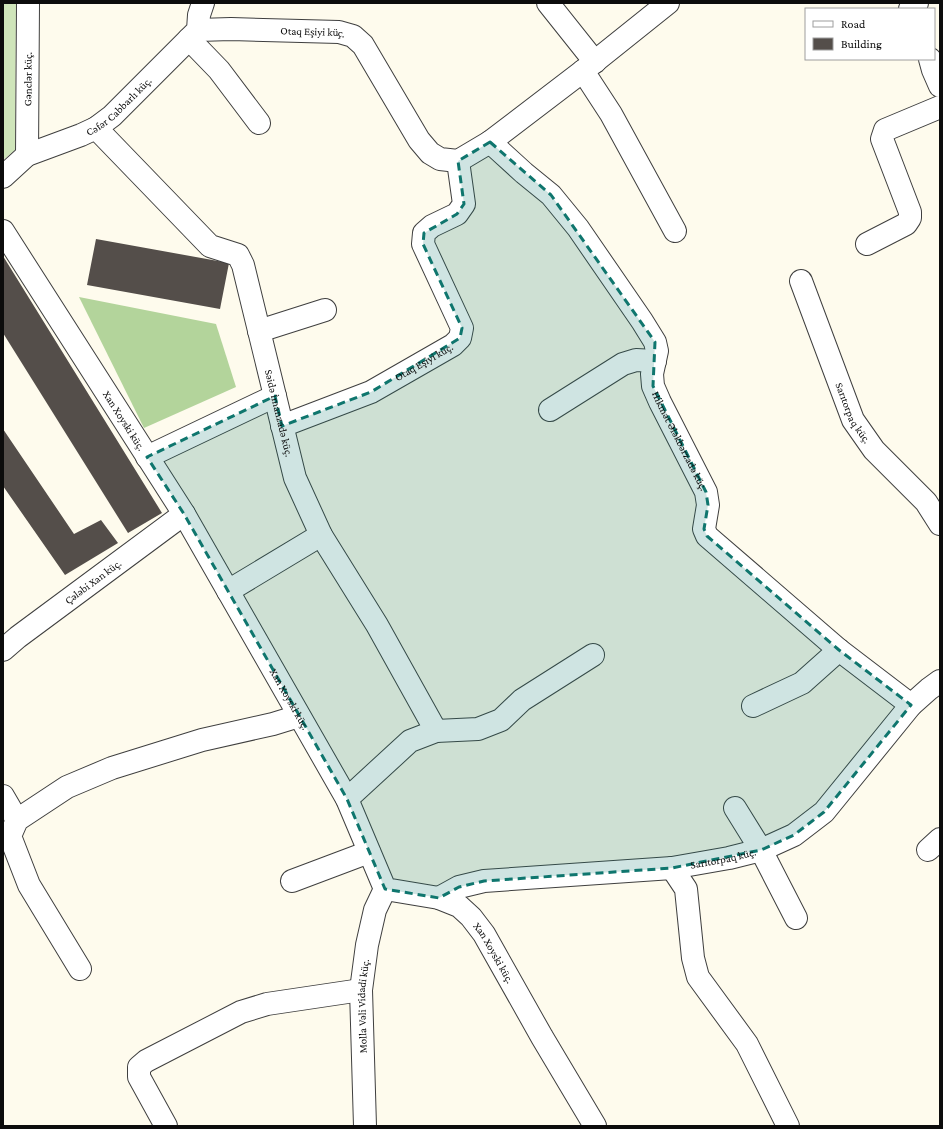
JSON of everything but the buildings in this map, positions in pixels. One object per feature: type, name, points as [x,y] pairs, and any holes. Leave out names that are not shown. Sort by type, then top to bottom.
[{"type":"street","name":"Gənclər küç.","points":[[27,155],[28,3]]},
{"type":"street","points":[[203,3],[193,35],[259,123]]},
{"type":"street","points":[[548,3],[589,66],[611,114],[675,231]]},
{"type":"street","points":[[458,161],[490,142],[668,3]]},
{"type":"street","name":"Otaq Eşiyi küç.","points":[[193,35],[231,28],[339,32],[353,36],[363,45],[419,140],[430,154],[440,159],[458,161],[464,204],[457,214],[432,226],[424,234],[423,244],[462,328],[460,338],[453,345],[371,392],[282,426]]},
{"type":"street","name":"Cəfər Cabbarlı küç.","points":[[3,177],[27,155],[96,128],[112,116],[193,35]]},
{"type":"street","points":[[930,60],[940,86]]},
{"type":"street","points":[[867,244],[906,224],[910,218],[910,212],[882,139],[885,130],[940,107]]},
{"type":"street","name":"Səidə İmanzadə küç.","points":[[96,128],[210,246],[238,255],[243,265],[295,478],[321,535],[377,625],[436,731]]},
{"type":"street","name":"Hikmət Ələkbərzadə küç.","points":[[490,142],[551,195],[578,228],[655,342],[657,351],[652,374],[653,386],[706,492],[708,505],[704,529],[707,536],[839,650],[911,705]]},
{"type":"street","name":"Xan Xoyski küç.","points":[[3,231],[184,514],[347,799],[384,889],[439,898],[459,906],[471,917],[484,934],[542,1037],[595,1126]]},
{"type":"street","name":"Sarıtorpaq küç.","points":[[801,281],[853,420],[874,450],[926,502],[940,524]]},
{"type":"street","points":[[259,331],[325,310]]},
{"type":"street","points":[[550,410],[623,364],[636,360],[655,361]]},
{"type":"street","points":[[147,457],[275,396]]},
{"type":"street","name":"Çələbi Xan küç.","points":[[3,650],[18,637],[184,514]]},
{"type":"street","points":[[228,591],[321,535]]},
{"type":"street","points":[[753,706],[802,683],[839,650]]},
{"type":"street","points":[[347,799],[410,741],[436,731],[478,729],[501,720],[522,700],[593,655]]},
{"type":"street","name":"Sarıtorpaq küç.","points":[[439,898],[459,886],[484,881],[672,868],[729,858],[761,850],[794,835],[824,812],[911,705],[940,681]]},
{"type":"street","points":[[80,969],[29,885],[10,836],[17,820],[67,787],[112,768],[202,740],[273,724],[299,716]]},
{"type":"street","points":[[3,796],[17,820]]},
{"type":"street","points":[[735,808],[761,850],[796,918]]},
{"type":"street","points":[[292,882],[369,852]]},
{"type":"street","points":[[672,868],[686,889],[693,958],[698,977],[747,1044],[788,1126]]},
{"type":"street","name":"Molla Vəli Vidadi küç.","points":[[365,1126],[361,990],[367,944],[375,910],[384,889]]},
{"type":"street","points":[[166,1126],[139,1077],[139,1067],[146,1060],[241,1012],[267,1004],[361,990]]},
{"type":"highlighted area","points":[[490,142],[551,195],[655,342],[653,386],[706,492],[708,505],[704,529],[707,536],[839,650],[911,705],[824,812],[794,835],[761,850],[672,868],[484,881],[459,887],[439,898],[385,889],[347,799],[184,514],[147,457],[275,396],[282,426],[371,392],[460,338],[462,328],[423,244],[424,233],[457,214],[464,204],[458,161]]},
{"type":"green space","points":[[3,3],[16,3],[15,150],[3,160]]},
{"type":"green space","points":[[79,297],[216,324],[236,387],[144,428]]}]
